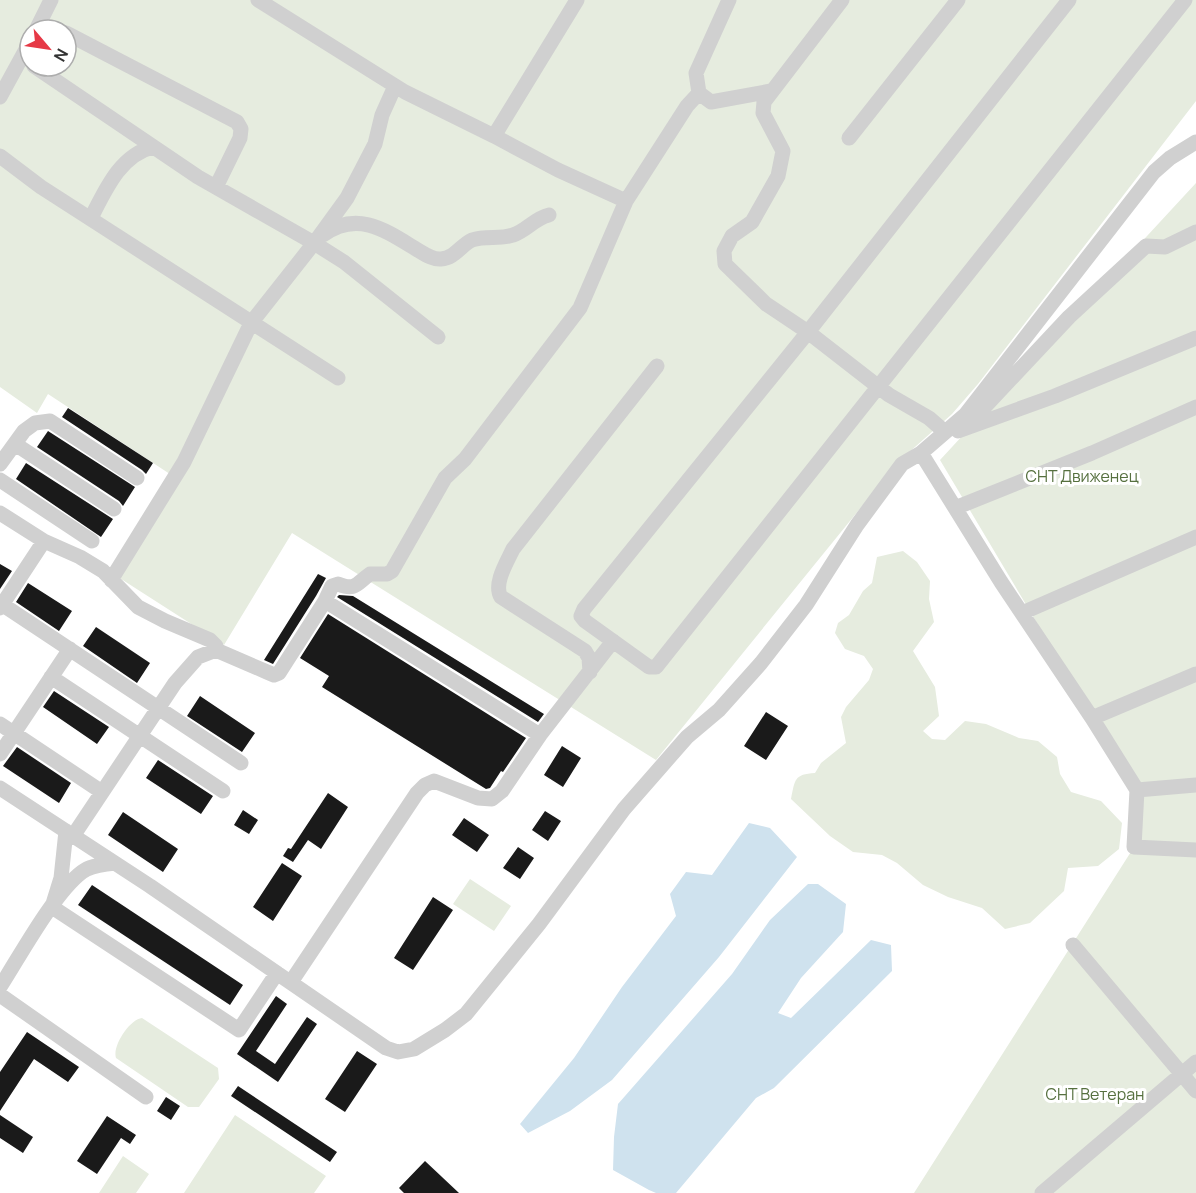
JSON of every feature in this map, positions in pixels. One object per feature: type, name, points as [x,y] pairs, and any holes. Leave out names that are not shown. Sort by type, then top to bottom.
[{"type":"street","points":[[42,18],[51,0]]},
{"type":"street","points":[[258,0],[395,86],[558,170],[626,201]]},
{"type":"street","points":[[494,136],[577,0]]},
{"type":"street","points":[[729,0],[696,73],[699,93],[711,102],[771,91]]},
{"type":"street","points":[[842,0],[764,102],[763,112],[783,151],[778,176],[752,222],[732,236],[724,251],[725,264],[766,304],[808,332],[909,408],[951,431],[1055,396],[1196,338]]},
{"type":"street","points":[[849,138],[958,0]]},
{"type":"street","points":[[1069,0],[808,332],[584,609],[582,616],[585,621],[649,667],[656,668],[1185,0]]},
{"type":"street","points":[[78,39],[237,122],[241,129],[240,138],[216,188]]},
{"type":"street","points":[[0,97],[18,75]]},
{"type":"street","points":[[50,78],[216,188],[316,240],[438,337]]},
{"type":"street","points":[[111,580],[184,462],[251,323],[347,198],[375,144],[382,116],[395,86]]},
{"type":"street","points":[[52,907],[61,878],[69,834],[102,792],[175,683],[198,657],[216,650],[274,675],[279,673],[325,601],[332,586],[338,584],[348,588],[355,587],[370,574],[387,574],[392,571],[445,478],[465,459],[580,308],[626,201],[687,106],[699,93]]},
{"type":"street","points":[[0,788],[160,892],[386,1048],[398,1052],[414,1049],[466,1014],[539,924],[624,809],[687,737],[719,710],[761,663],[806,605],[857,525],[902,464],[923,457],[965,416],[1154,172],[1170,158],[1196,142]]},
{"type":"street","points":[[91,218],[113,178],[129,159],[143,149],[153,147]]},
{"type":"street","points":[[0,156],[41,187],[338,378]]},
{"type":"street","points":[[316,240],[331,228],[349,223],[367,224],[384,229],[427,256],[441,259],[456,254],[471,241],[487,236],[502,238],[515,235],[543,217],[549,216]]},
{"type":"street","points":[[951,431],[977,414],[1069,317],[1146,246],[1165,247],[1196,232]]},
{"type":"street","points":[[590,672],[590,658],[585,651],[501,597],[498,592],[499,584],[513,549],[657,366]]},
{"type":"street","points":[[955,508],[1092,453],[1196,407]]},
{"type":"street","points":[[0,464],[24,432],[35,423],[50,421],[136,478]]},
{"type":"street","points":[[15,444],[114,509]]},
{"type":"street","points":[[923,457],[1137,790],[1134,847],[1196,850]]},
{"type":"street","points":[[0,480],[92,541]]},
{"type":"street","points":[[0,513],[44,540],[103,571],[138,607],[210,640],[216,646],[216,650]]},
{"type":"street","points":[[1022,613],[1196,537]]},
{"type":"street","points":[[44,540],[1,605],[241,763]]},
{"type":"street","points":[[325,601],[540,735]]},
{"type":"street","points":[[291,982],[417,793],[425,785],[434,781],[478,798],[492,799],[502,791],[540,735],[613,641]]},
{"type":"street","points":[[0,754],[70,649]]},
{"type":"street","points":[[1092,718],[1196,674]]},
{"type":"street","points":[[51,677],[223,791]]},
{"type":"street","points":[[0,724],[102,792]]},
{"type":"street","points":[[1137,790],[1192,784]]},
{"type":"street","points":[[0,987],[70,882],[84,870],[114,863]]},
{"type":"street","points":[[52,907],[239,1030],[277,972]]},
{"type":"street","points":[[1073,945],[1196,1091]]},
{"type":"street","points":[[0,994],[146,1097]]},
{"type":"street","points":[[1042,1193],[1196,1062]]},
{"type":"green space","points":[[0,0],[1196,0],[1196,101],[978,384],[952,414],[897,463],[656,760],[292,533],[224,645],[118,577],[179,480],[48,394],[37,413],[0,387]]},
{"type":"green space","points":[[1196,183],[1196,1193],[914,1193],[1134,847],[1137,791],[940,460]]},
{"type":"green space","points":[[903,551],[917,562],[930,581],[929,599],[934,622],[913,651],[935,687],[939,716],[923,731],[932,739],[945,740],[965,721],[986,724],[1019,738],[1038,741],[1057,757],[1060,774],[1071,792],[1101,801],[1122,823],[1119,849],[1098,866],[1068,868],[1064,891],[1030,923],[1005,929],[982,908],[948,897],[923,885],[897,863],[882,855],[853,852],[830,836],[791,799],[797,779],[803,775],[815,773],[821,763],[846,743],[841,717],[846,707],[869,680],[873,669],[864,656],[845,649],[835,633],[838,623],[849,615],[863,591],[872,583],[877,557]]},
{"type":"green space","points":[[470,879],[511,906],[494,931],[453,904]]},
{"type":"green space","points":[[142,1018],[218,1068],[219,1079],[199,1107],[188,1107],[116,1058],[115,1053],[119,1040],[132,1023]]},
{"type":"green space","points":[[235,1115],[326,1176],[314,1193],[184,1193]]},
{"type":"green space","points":[[123,1156],[149,1174],[136,1193],[99,1193]]},
{"type":"water","points":[[749,823],[770,828],[797,857],[719,957],[612,1080],[570,1111],[528,1133],[520,1124],[574,1058],[622,987],[676,916],[670,894],[686,872],[712,875]]},
{"type":"water","points":[[808,884],[818,884],[846,904],[843,932],[801,978],[778,1013],[791,1018],[871,940],[891,945],[892,971],[774,1088],[756,1098],[676,1193],[656,1193],[613,1170],[618,1104],[732,974],[770,920]]},
{"type":"building","points":[[68,408],[153,463],[146,474],[62,417]]},
{"type":"building","points":[[48,431],[135,487],[123,506],[119,501],[37,447]]},
{"type":"building","points":[[26,463],[113,519],[101,537],[16,479]]},
{"type":"building","points":[[0,564],[12,571],[0,589]]},
{"type":"building","points":[[318,574],[326,578],[316,596],[273,664],[264,660]]},
{"type":"building","points":[[28,583],[72,611],[59,631],[16,602]]},
{"type":"building","points":[[339,595],[353,596],[544,714],[538,722],[337,597]]},
{"type":"building","points":[[328,614],[526,738],[490,788],[486,789],[322,687],[329,676],[300,658]]},
{"type":"building","points":[[96,627],[150,663],[137,683],[83,646]]},
{"type":"building","points":[[54,691],[109,727],[97,744],[43,707]]},
{"type":"building","points":[[200,696],[255,733],[242,752],[187,716]]},
{"type":"building","points":[[766,712],[788,726],[766,760],[744,746]]},
{"type":"building","points":[[562,746],[581,758],[563,787],[544,775]]},
{"type":"building","points":[[17,747],[71,783],[59,803],[3,766]]},
{"type":"building","points":[[158,760],[213,796],[201,814],[146,778]]},
{"type":"building","points":[[328,793],[348,807],[321,849],[308,840],[293,862],[283,856],[288,848],[291,849]]},
{"type":"building","points":[[243,810],[258,820],[249,834],[234,825]]},
{"type":"building","points":[[545,811],[561,821],[548,841],[532,830]]},
{"type":"building","points":[[123,812],[178,849],[163,872],[108,835]]},
{"type":"building","points":[[464,818],[489,835],[477,852],[452,835]]},
{"type":"building","points":[[518,847],[534,858],[520,879],[503,868]]},
{"type":"building","points":[[282,863],[302,876],[273,921],[253,907]]},
{"type":"building","points":[[92,885],[243,985],[230,1005],[78,905]]},
{"type":"building","points":[[433,897],[453,910],[413,970],[394,958]]},
{"type":"building","points":[[276,996],[287,1004],[256,1051],[275,1064],[307,1017],[317,1024],[278,1082],[237,1054]]},
{"type":"building","points":[[27,1032],[79,1067],[68,1082],[34,1059],[0,1111],[0,1072]]},
{"type":"building","points":[[357,1051],[377,1064],[345,1112],[325,1099]]},
{"type":"building","points":[[238,1086],[337,1152],[330,1162],[231,1096]]},
{"type":"building","points":[[166,1097],[180,1106],[171,1120],[157,1111]]},
{"type":"building","points":[[0,1115],[33,1137],[23,1153],[0,1138]]},
{"type":"building","points":[[107,1116],[136,1135],[130,1144],[121,1138],[97,1174],[77,1161]]},
{"type":"building","points":[[425,1161],[459,1193],[404,1193],[399,1188]]},
{"type":"park label","name":"СНТ Движенец","points":[[1082,476]]},
{"type":"park label","name":"СНТ Ветеран","points":[[1095,1094]]}]
